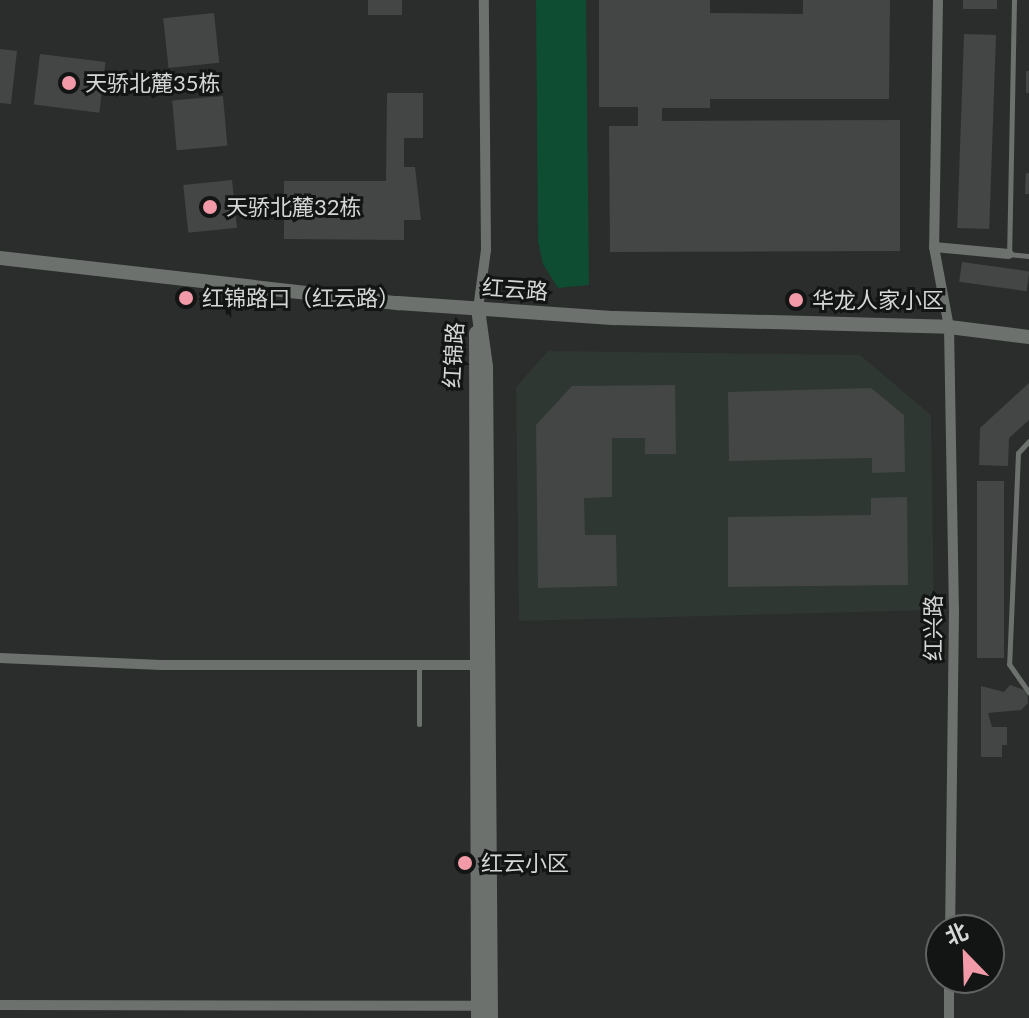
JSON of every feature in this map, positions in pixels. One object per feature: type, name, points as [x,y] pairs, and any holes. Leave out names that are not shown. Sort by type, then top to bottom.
[{"type":"street","points":[[478,309],[486,250],[484,0]]},
{"type":"street","name":"红兴路","points":[[938,0],[934,247],[949,327],[954,610],[950,914]]},
{"type":"street","points":[[934,247],[1009,254]]},
{"type":"street","name":"红云路","points":[[0,258],[478,309],[615,318],[949,327],[1029,337]]},
{"type":"street","name":"红锦路","points":[[478,309],[473,366],[478,1012]]},
{"type":"street","name":"红锦路","points":[[478,309],[486,367],[491,1018]]},
{"type":"street","points":[[0,658],[161,665],[475,665]]},
{"type":"street","points":[[949,994],[949,1018]]},
{"type":"street","points":[[0,1005],[478,1012]]},
{"type":"lane","points":[[1014,0],[1009,254],[1029,256]]},
{"type":"lane","points":[[1029,441],[1018,453],[1009,664],[1029,693]]},
{"type":"lane","points":[[419,665],[419,724]]},
{"type":"shaded area","points":[[548,351],[860,355],[931,415],[934,610],[519,621],[516,387]]},
{"type":"green space","points":[[536,0],[586,0],[589,285],[558,288],[543,264],[538,241]]},
{"type":"building","points":[[368,0],[402,0],[402,15],[368,15]]},
{"type":"building","points":[[599,0],[710,0],[710,13],[803,14],[803,0],[890,0],[889,99],[710,99],[710,108],[662,108],[662,121],[900,120],[900,251],[610,252],[609,126],[638,126],[638,107],[599,107]]},
{"type":"building","points":[[963,0],[997,0],[997,9],[963,9]]},
{"type":"building","points":[[214,13],[219,63],[169,68],[163,18]]},
{"type":"building","points":[[964,34],[996,35],[989,229],[957,228]]},
{"type":"building","points":[[0,49],[17,51],[11,104],[0,103]]},
{"type":"building","name":"天骄北麓35栋","points":[[40,54],[106,62],[99,113],[34,105]]},
{"type":"building","points":[[1026,71],[1029,71],[1029,93],[1026,93]]},
{"type":"building","points":[[387,93],[423,93],[423,138],[404,138],[404,167],[415,167],[421,220],[404,220],[404,240],[284,239],[284,181],[386,181]]},
{"type":"building","points":[[223,96],[227,146],[177,150],[172,100]]},
{"type":"building","points":[[1026,173],[1029,173],[1029,194],[1025,194]]},
{"type":"building","name":"天骄北麓32栋","points":[[232,180],[237,228],[188,233],[183,185]]},
{"type":"building","points":[[962,262],[1029,271],[1027,291],[959,282]]},
{"type":"building","points":[[1029,383],[1029,420],[1009,438],[1008,466],[979,465],[980,428]]},
{"type":"building","points":[[675,385],[676,454],[645,454],[645,438],[612,438],[612,497],[584,498],[585,535],[616,535],[617,586],[538,588],[536,425],[572,386]]},
{"type":"building","points":[[871,388],[904,415],[905,472],[872,473],[872,458],[729,461],[728,392]]},
{"type":"building","points":[[977,481],[1004,481],[1004,658],[977,658]]},
{"type":"building","points":[[907,497],[908,585],[728,587],[728,517],[871,515],[871,498]]},
{"type":"building","points":[[1010,685],[1027,691],[1028,703],[1021,710],[988,713],[992,727],[1007,727],[1007,745],[1002,745],[1002,757],[981,757],[981,686],[1004,692]]},
{"type":"place","name":"天骄北麓35栋","points":[[69,83]]},
{"type":"place","name":"天骄北麓32栋","points":[[210,207]]},
{"type":"place","name":"红锦路口（红云路）","points":[[186,298]]},
{"type":"place","name":"华龙人家小区","points":[[796,300]]},
{"type":"place","name":"红云小区","points":[[465,863]]}]
